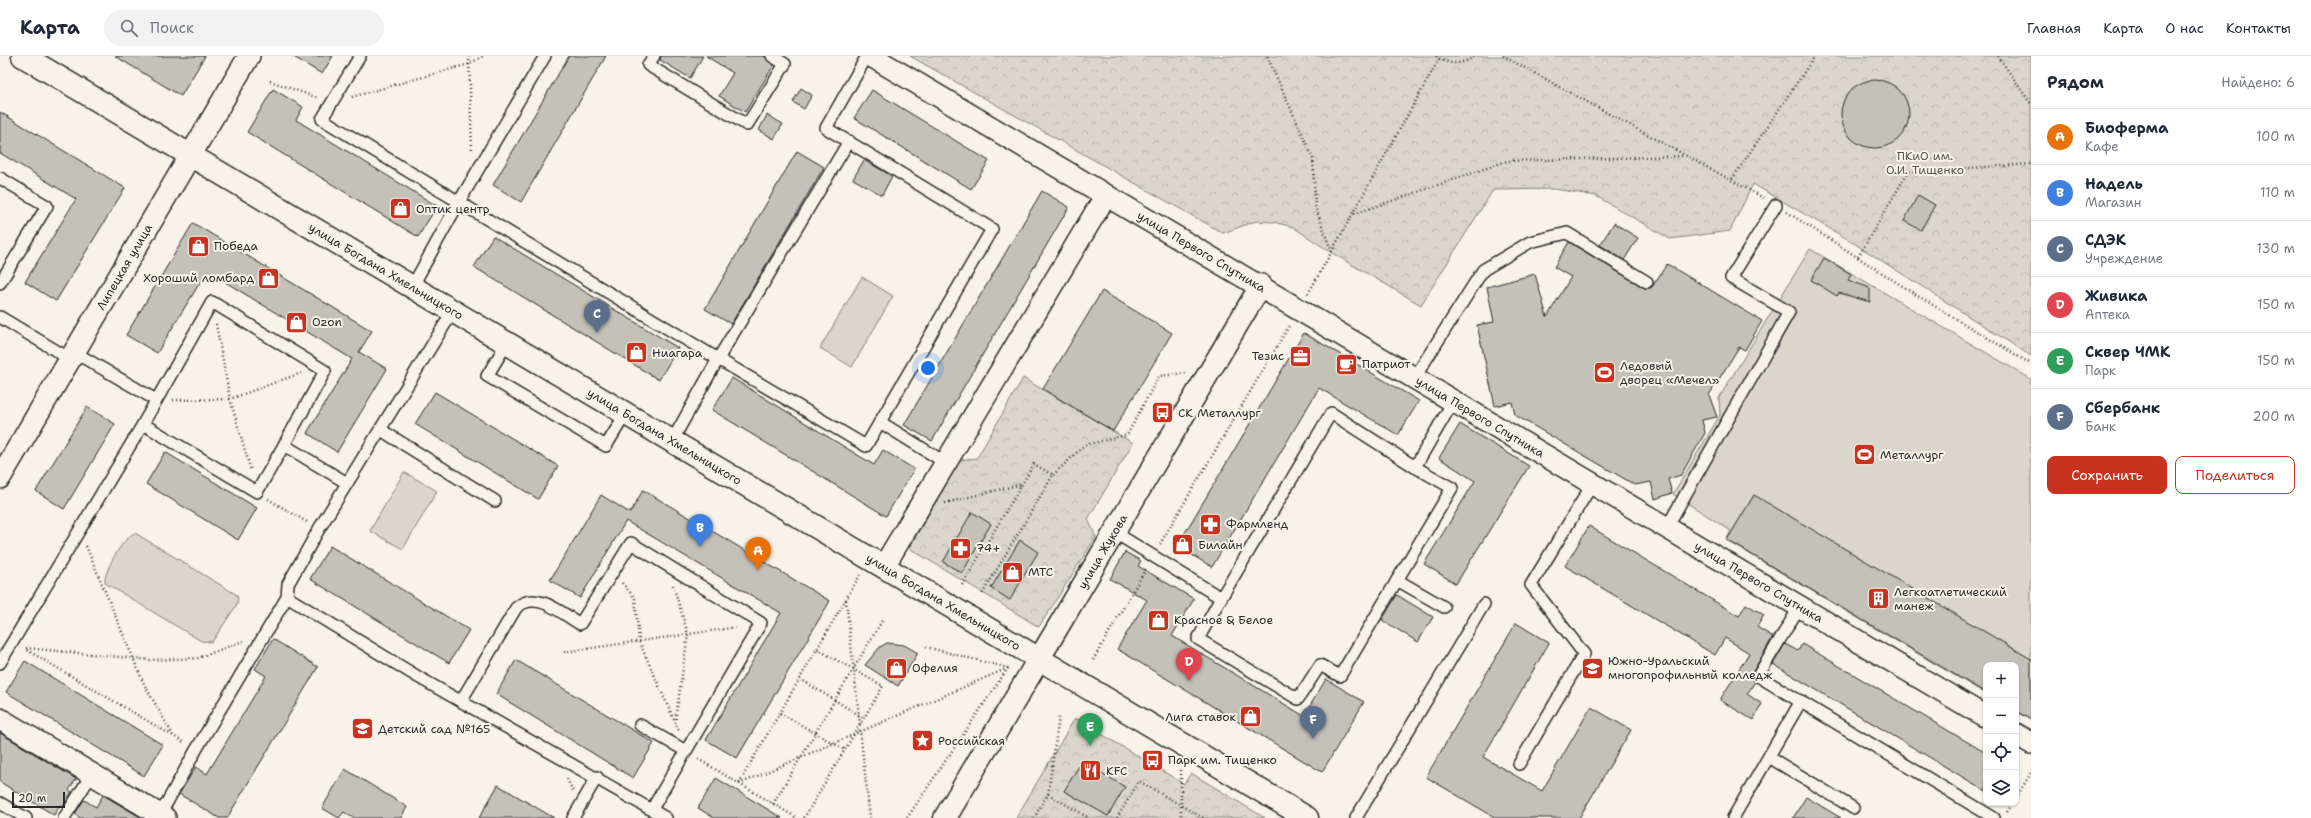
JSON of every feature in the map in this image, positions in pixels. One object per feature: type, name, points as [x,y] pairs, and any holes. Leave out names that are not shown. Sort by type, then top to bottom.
[{"type":"main road","name":"улица Богдана Хмельницкого","points":[[23,56],[1307,818]]},
{"type":"main road","name":"улица Жукова","points":[[945,818],[1039,659]]},
{"type":"street","name":"Липецкая улица","points":[[0,478],[249,56]]},
{"type":"street","name":"улица Первого Спутника","points":[[871,56],[1299,308],[1983,715]]},
{"type":"street","points":[[884,566],[1106,195]]},
{"type":"street","name":"улица Жукова","points":[[1039,659],[1260,285]]},
{"type":"street","points":[[0,719],[162,816]]},
{"type":"street","points":[[2019,736],[2031,743]]},
{"type":"lane","points":[[360,56],[322,119],[718,359],[866,446],[992,229],[849,140],[826,128],[867,56]]},
{"type":"lane","points":[[412,287],[472,179],[545,56]]},
{"type":"lane","points":[[654,56],[648,65],[747,125],[785,64],[772,56]]},
{"type":"lane","points":[[672,441],[718,359],[849,140]]},
{"type":"lane","points":[[0,178],[47,206],[0,283]]},
{"type":"lane","points":[[1667,527],[1789,312],[1731,278],[1776,205]]},
{"type":"lane","points":[[1415,377],[1483,270],[1530,242],[1567,233],[1647,282]]},
{"type":"lane","points":[[0,663],[143,424],[212,302],[325,371],[257,492],[143,424]]},
{"type":"lane","points":[[162,816],[196,750],[287,597],[288,584],[319,529],[453,311]]},
{"type":"lane","points":[[0,316],[156,400]]},
{"type":"lane","points":[[507,343],[488,376],[606,446],[626,413]]},
{"type":"lane","points":[[1415,467],[1454,400]]},
{"type":"lane","points":[[1331,413],[1415,467],[1452,488],[1397,580],[1340,676],[1320,665],[1298,699],[1198,639],[1331,413]]},
{"type":"lane","points":[[880,422],[946,463]]},
{"type":"lane","points":[[381,430],[495,501]]},
{"type":"lane","points":[[284,445],[347,483]]},
{"type":"lane","points":[[1519,764],[1584,654],[1531,585],[1593,483]]},
{"type":"lane","points":[[1114,532],[1221,598]]},
{"type":"lane","points":[[461,701],[516,608],[522,602],[529,599],[541,601],[580,624],[631,543],[761,623],[652,809]]},
{"type":"lane","points":[[1397,580],[1444,607]]},
{"type":"lane","points":[[287,597],[461,701],[597,777],[666,818]]},
{"type":"lane","points":[[1356,818],[1484,604]]},
{"type":"lane","points":[[1800,606],[1758,676],[1994,818]]},
{"type":"lane","points":[[1733,818],[1801,702]]},
{"type":"lane","points":[[640,724],[687,749]]},
{"type":"lane","points":[[1769,757],[1853,808]]},
{"type":"lane","points":[[64,818],[92,774]]},
{"type":"lane","points":[[573,818],[597,777]]},
{"type":"lane","points":[[0,803],[26,818]]},
{"type":"path","points":[[469,56],[472,179]]},
{"type":"path","points":[[270,81],[331,102],[469,64],[483,56]]},
{"type":"path","points":[[1267,56],[1313,158],[1315,206],[1332,253]]},
{"type":"path","points":[[1436,56],[1439,59],[1449,63],[1459,63],[1475,56]]},
{"type":"path","points":[[1732,179],[1815,56]]},
{"type":"path","points":[[1998,56],[2031,104]]},
{"type":"path","points":[[1093,660],[1332,253],[1439,59]]},
{"type":"path","points":[[1353,214],[1507,161],[1685,156]]},
{"type":"path","points":[[1858,257],[1908,172],[2031,164]]},
{"type":"path","points":[[212,302],[230,399],[257,492],[319,529]]},
{"type":"path","points":[[156,400],[230,399],[318,366]]},
{"type":"path","points":[[981,596],[1053,475],[1085,446],[1127,435],[1159,376],[1189,373]]},
{"type":"path","points":[[962,585],[1034,464],[1053,475]]},
{"type":"path","points":[[917,509],[1023,484]]},
{"type":"path","points":[[79,531],[144,684],[173,735]]},
{"type":"path","points":[[666,565],[688,634],[675,723]]},
{"type":"path","points":[[613,572],[635,598],[639,641],[687,749],[739,784],[797,818]]},
{"type":"path","points":[[739,784],[860,575]]},
{"type":"path","points":[[846,600],[870,818]]},
{"type":"path","points":[[774,804],[882,621]]},
{"type":"path","points":[[564,652],[761,623]]},
{"type":"path","points":[[25,648],[133,657],[151,660],[198,658],[264,634]]},
{"type":"path","points":[[13,641],[196,750]]},
{"type":"path","points":[[926,647],[1008,668]]},
{"type":"path","points":[[804,818],[882,686],[817,649]]},
{"type":"path","points":[[739,784],[1008,668]]},
{"type":"path","points":[[907,818],[1008,668]]},
{"type":"path","points":[[800,679],[864,718]]},
{"type":"path","points":[[780,713],[845,750]]},
{"type":"path","points":[[1034,818],[1048,794],[1059,717]]},
{"type":"path","points":[[1181,770],[1181,818]]},
{"type":"path","points":[[2019,793],[2031,773]]},
{"type":"path","points":[[1117,818],[1139,781],[1203,818]]},
{"type":"path","points":[[1048,794],[1089,818]]},
{"type":"path","points":[[2004,818],[2011,806]]},
{"type":"green space","name":"ПКиО им. О.И. Тищенко","points":[[910,56],[2031,56],[2031,356],[1849,240],[1753,184],[1730,231],[1670,239],[1596,196],[1555,189],[1493,190],[1421,305],[1332,253],[1293,227],[1273,222],[1256,221],[1223,233]]},
{"type":"green space","name":"Металлург","points":[[1810,249],[2031,379],[2031,720],[2019,714],[2019,662],[1983,662],[1983,692],[1726,540],[1731,531],[1673,494],[1720,415],[1719,398]]},
{"type":"green space","points":[[862,277],[893,296],[852,367],[820,348]]},
{"type":"green space","points":[[1023,378],[1133,443],[1088,519],[1096,537],[1039,627],[909,548],[960,460],[977,458]]},
{"type":"green space","points":[[404,472],[437,491],[403,549],[370,531]]},
{"type":"green space","points":[[135,533],[237,595],[238,600],[236,606],[212,642],[201,641],[105,583],[107,571],[115,555],[125,541]]},
{"type":"green space","points":[[1075,718],[1184,784],[1191,773],[1265,818],[1016,818]]},
{"type":"building","points":[[115,56],[205,56],[181,96]]},
{"type":"building","points":[[292,56],[333,56],[322,74]]},
{"type":"building","points":[[569,56],[606,56],[521,202],[493,185]]},
{"type":"building","points":[[661,56],[703,56],[690,78],[660,60]]},
{"type":"building","points":[[706,56],[764,56],[774,65],[745,112],[719,96],[733,73]]},
{"type":"building","points":[[1875,80],[1888,83],[1899,90],[1906,101],[1909,114],[1906,127],[1899,138],[1888,145],[1875,148],[1862,145],[1851,138],[1844,127],[1841,114],[1844,101],[1851,90],[1862,83]]},
{"type":"building","points":[[801,88],[812,95],[804,109],[793,102]]},
{"type":"building","points":[[273,89],[303,107],[296,120],[437,206],[418,237],[247,132]]},
{"type":"building","points":[[872,90],[989,161],[971,189],[854,118]]},
{"type":"building","points":[[0,112],[125,188],[56,301],[25,282],[76,199],[0,153]]},
{"type":"building","points":[[767,115],[783,124],[774,139],[759,130]]},
{"type":"building","points":[[797,151],[824,167],[731,324],[705,309]]},
{"type":"building","points":[[864,160],[892,176],[882,195],[853,179]]},
{"type":"building","points":[[1042,191],[1069,207],[932,441],[904,425]]},
{"type":"building","points":[[1918,195],[1935,205],[1921,230],[1904,221]]},
{"type":"building","points":[[193,223],[372,331],[359,352],[387,369],[337,452],[307,433],[352,359],[207,271],[157,353],[126,335]]},
{"type":"building","points":[[1614,223],[1638,238],[1624,260],[1600,245]]},
{"type":"building","points":[[493,236],[678,348],[659,380],[474,267]]},
{"type":"building","name":"Ледовый дворец «Мечел»","points":[[1569,242],[1646,289],[1652,287],[1667,264],[1762,321],[1745,350],[1739,347],[1709,395],[1717,417],[1702,420],[1705,433],[1681,475],[1668,479],[1672,493],[1655,499],[1651,482],[1635,485],[1515,415],[1512,402],[1495,406],[1477,325],[1494,322],[1487,287],[1535,274],[1547,317],[1571,277],[1554,267]]},
{"type":"building","points":[[1824,258],[1851,274],[1848,280],[1870,288],[1870,302],[1839,293],[1837,296],[1811,280]]},
{"type":"building","points":[[1102,291],[1172,333],[1113,431],[1043,389]]},
{"type":"building","points":[[1304,333],[1419,401],[1398,435],[1319,388],[1212,567],[1177,546]]},
{"type":"building","points":[[732,378],[874,465],[883,450],[914,469],[886,516],[712,410]]},
{"type":"building","points":[[435,392],[558,466],[538,499],[415,424]]},
{"type":"building","points":[[87,407],[115,424],[64,509],[36,491]]},
{"type":"building","points":[[1460,424],[1529,466],[1456,584],[1424,564],[1475,481],[1439,458]]},
{"type":"building","points":[[165,452],[257,508],[238,540],[146,484]]},
{"type":"building","points":[[643,490],[830,601],[737,758],[706,740],[781,613],[626,521],[580,598],[550,580],[601,495],[630,513]]},
{"type":"building","name":"Легкоатлетический манеж","points":[[1754,495],[2031,659],[2031,720],[2019,713],[2019,662],[1983,662],[1983,691],[1727,540]]},
{"type":"building","points":[[972,512],[991,524],[962,573],[943,562]]},
{"type":"building","points":[[1589,526],[1739,616],[1746,604],[1764,615],[1757,627],[1773,637],[1751,675],[1755,682],[1747,694],[1762,704],[1753,720],[1720,700],[1749,653],[1725,638],[1715,655],[1565,566]]},
{"type":"building","points":[[1020,540],[1038,552],[1010,600],[991,588]]},
{"type":"building","points":[[330,546],[469,630],[449,663],[310,579]]},
{"type":"building","points":[[1125,552],[1141,561],[1138,566],[1194,599],[1172,636],[1304,716],[1326,679],[1364,702],[1322,772],[1117,649],[1147,600],[1110,579]]},
{"type":"building","points":[[1397,595],[1433,617],[1418,642],[1382,620]]},
{"type":"building","points":[[1516,623],[1549,643],[1483,757],[1542,791],[1591,707],[1631,730],[1579,818],[1496,818],[1426,777]]},
{"type":"building","points":[[273,639],[318,667],[227,818],[219,818],[179,794],[196,767],[207,774],[266,676],[255,669]]},
{"type":"building","points":[[887,643],[904,645],[918,653],[898,686],[865,665],[880,647]]},
{"type":"building","points":[[1785,644],[1798,651],[1802,644],[1983,751],[1983,789],[1773,664]]},
{"type":"building","points":[[516,660],[654,743],[633,778],[496,694]]},
{"type":"building","points":[[25,661],[163,745],[144,776],[6,692]]},
{"type":"building","points":[[0,733],[76,779],[69,790],[72,792],[63,807],[60,805],[54,815],[0,782]]},
{"type":"building","points":[[1082,761],[1125,787],[1108,816],[1064,791]]},
{"type":"building","points":[[345,769],[407,807],[401,818],[353,818],[344,812],[339,818],[322,808]]},
{"type":"building","points":[[716,778],[782,818],[714,818],[698,808]]},
{"type":"building","points":[[498,785],[554,818],[479,818]]},
{"type":"building","points":[[103,795],[142,818],[80,818],[75,814],[84,800],[96,807]]},
{"type":"building","points":[[1806,797],[1841,818],[1793,818]]},
{"type":"place","name":"Оптик центр","points":[[401,209]]},
{"type":"place","name":"Победа","points":[[198,246]]},
{"type":"place","name":"Хороший ломбард","points":[[269,278]]},
{"type":"place","name":"Ozon","points":[[297,322]]},
{"type":"place","name":"СДЭК","points":[[597,333]]},
{"type":"place","name":"Ниагара","points":[[637,353]]},
{"type":"place","name":"Тезис","points":[[1300,356]]},
{"type":"place","name":"Патриот","points":[[1346,364]]},
{"type":"place","name":"Ледовый дворец «Мечел»","points":[[1605,373]]},
{"type":"place","name":"СК Металлург","points":[[1163,413]]},
{"type":"place","name":"Металлург","points":[[1864,455]]},
{"type":"place","name":"Фармленд","points":[[1210,524]]},
{"type":"place","name":"Билайн","points":[[1183,545]]},
{"type":"place","name":"Надель","points":[[700,547]]},
{"type":"place","name":"74+","points":[[961,548]]},
{"type":"place","name":"Биоферма","points":[[758,570]]},
{"type":"place","name":"МТС","points":[[1013,572]]},
{"type":"place","name":"Легкоатлетический манеж","points":[[1879,599]]},
{"type":"place","name":"Красное & Белое","points":[[1159,620]]},
{"type":"place","name":"Офелия","points":[[896,668]]},
{"type":"place","name":"Южно-Уральский многопрофильный колледж","points":[[1592,668]]},
{"type":"place","name":"Живика","points":[[1189,681]]},
{"type":"place","name":"Лига ставок","points":[[1251,717]]},
{"type":"place","name":"Детский сад №165","points":[[362,729]]},
{"type":"place","name":"Сбербанк","points":[[1313,739]]},
{"type":"place","name":"Российская","points":[[923,741]]},
{"type":"place","name":"Сквер ЧМК","points":[[1090,746]]},
{"type":"place","name":"Парк им. Тищенко","points":[[1153,760]]},
{"type":"place","name":"KFC","points":[[1091,771]]}]
